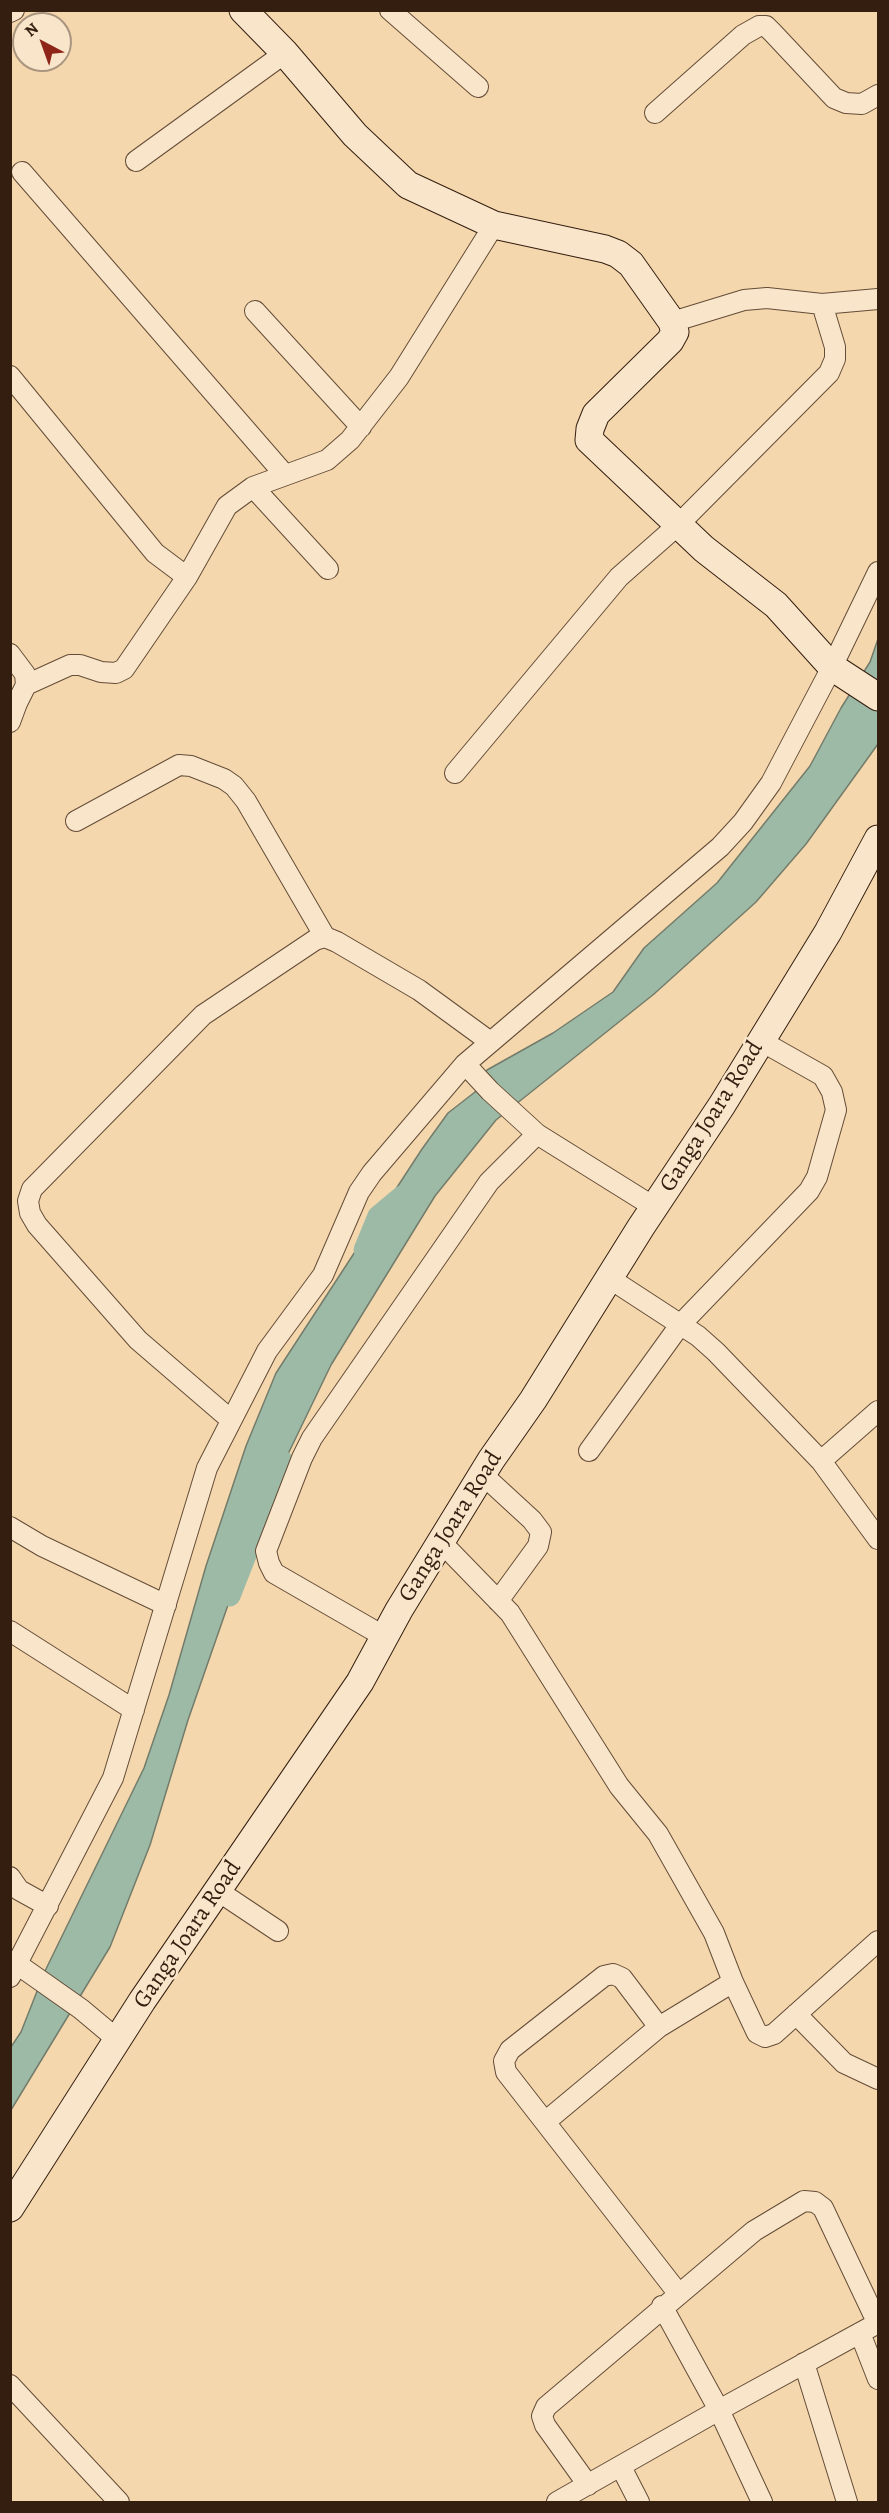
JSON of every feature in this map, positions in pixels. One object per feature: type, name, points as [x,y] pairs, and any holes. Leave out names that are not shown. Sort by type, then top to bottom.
[{"type":"main road","points":[[243,10],[285,53],[355,135],[408,185],[494,225],[618,254],[631,264],[672,322],[675,332],[670,341],[596,414],[590,429],[589,440],[705,549],[776,605],[840,672],[879,697]]},
{"type":"main road","name":"Ganga Joara Road","points":[[10,2208],[117,2040],[340,1711],[482,1474],[533,1400],[654,1207],[722,1105],[828,932],[879,839]]},
{"type":"street","points":[[390,10],[478,87]]},
{"type":"street","points":[[655,113],[743,35],[759,26],[766,26],[834,98],[846,103],[862,104],[879,95]]},
{"type":"street","points":[[136,161],[285,53]]},
{"type":"street","points":[[22,172],[285,475]]},
{"type":"street","points":[[26,685],[70,665],[80,665],[101,672],[116,673],[124,669],[187,578],[227,506],[253,487],[327,460],[338,452],[361,427],[399,377],[494,225]]},
{"type":"street","points":[[672,322],[744,300],[767,298],[822,304],[879,299]]},
{"type":"street","points":[[454,773],[608,590],[678,525],[829,373],[836,359],[836,347],[822,304]]},
{"type":"street","points":[[255,311],[361,427]]},
{"type":"street","points":[[10,376],[155,553],[187,578]]},
{"type":"street","points":[[253,487],[328,569]]},
{"type":"street","points":[[117,2040],[81,2009],[44,1984],[14,1970],[105,1796],[134,1710],[207,1468],[231,1420],[267,1351],[323,1275],[359,1192],[372,1173],[465,1064],[489,1041],[720,847],[743,822],[771,783],[840,672],[879,572]]},
{"type":"street","points":[[10,654],[25,674],[26,685],[10,722]]},
{"type":"street","points":[[76,821],[179,765],[191,766],[224,779],[234,786],[246,801],[325,937],[419,990],[489,1041]]},
{"type":"street","points":[[231,1420],[124,1325],[37,1225],[30,1213],[28,1201],[32,1189],[42,1176],[203,1015],[315,940],[325,937]]},
{"type":"street","points":[[589,1451],[680,1325],[809,1191],[817,1177],[836,1110],[832,1092],[823,1076],[761,1041]]},
{"type":"street","points":[[465,1064],[490,1092],[537,1134],[654,1207]]},
{"type":"street","points":[[385,1636],[274,1573],[266,1551],[312,1438],[489,1182],[537,1134]]},
{"type":"street","points":[[609,1278],[716,1352],[821,1461],[879,1539]]},
{"type":"street","points":[[821,1461],[879,1411]]},
{"type":"street","points":[[482,1474],[532,1520],[541,1532],[538,1546],[498,1601]]},
{"type":"street","points":[[10,1527],[42,1546],[166,1605]]},
{"type":"street","points":[[441,1542],[498,1601],[522,1630],[618,1786],[658,1834],[714,1933],[756,2033],[765,2037],[774,2034],[879,1941]]},
{"type":"street","points":[[10,1631],[134,1710]]},
{"type":"street","points":[[10,1877],[19,1890],[48,1906]]},
{"type":"street","points":[[218,1891],[278,1931]]},
{"type":"street","points":[[659,2027],[622,1978],[613,1974],[604,1976],[510,2050],[504,2061],[506,2072],[678,2293]]},
{"type":"street","points":[[545,2122],[659,2027],[733,1982]]},
{"type":"street","points":[[796,2014],[844,2063],[879,2079]]},
{"type":"street","points":[[557,2502],[621,2467],[719,2410],[878,2324],[823,2208],[815,2202],[804,2201],[754,2231],[662,2306],[546,2407],[542,2416],[545,2426],[588,2485]]},
{"type":"street","points":[[662,2306],[719,2410],[762,2502]]},
{"type":"street","points":[[860,2333],[879,2379]]},
{"type":"street","points":[[804,2363],[848,2502]]},
{"type":"street","points":[[10,2385],[119,2502]]},
{"type":"street","points":[[621,2467],[639,2502]]},
{"type":"shaded area","points":[[878,639],[878,744],[806,844],[756,902],[654,994],[496,1120],[435,1196],[331,1365],[261,1510],[188,1720],[150,1845],[110,1947],[11,2110],[11,2047],[21,2032],[45,1971],[144,1768],[169,1695],[206,1566],[246,1446],[276,1373],[422,1149],[448,1113],[475,1092],[487,1070],[553,1033],[613,992],[644,948],[717,883],[810,766],[841,708],[870,662]]},
{"type":"waterway","points":[[364,1250],[378,1216],[402,1196]]},
{"type":"waterway","points":[[230,1596],[283,1461]]}]
